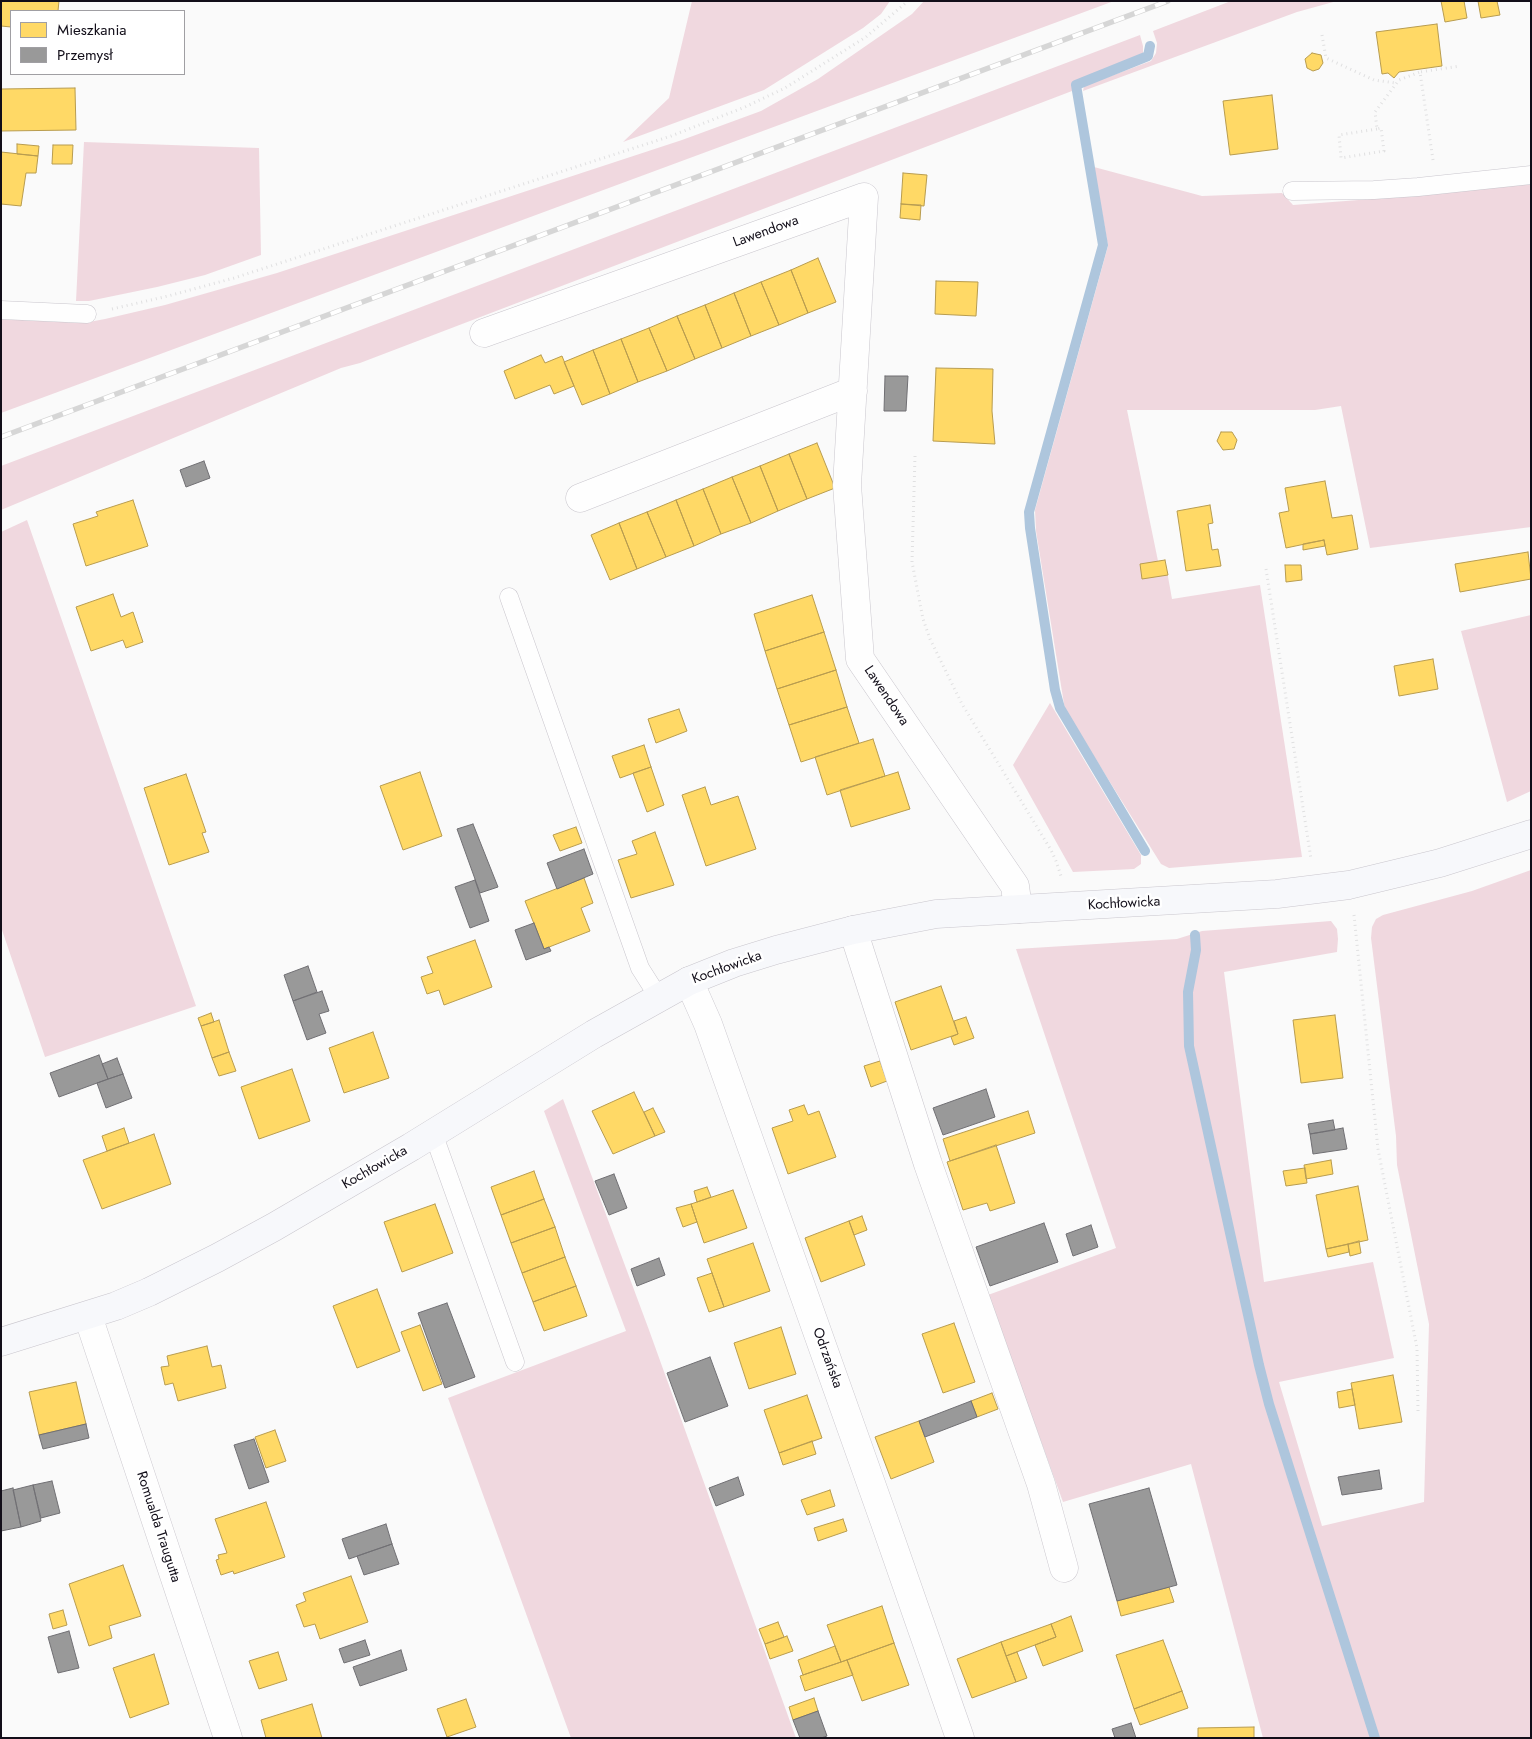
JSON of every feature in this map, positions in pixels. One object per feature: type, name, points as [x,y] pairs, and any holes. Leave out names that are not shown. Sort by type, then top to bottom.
[{"type":"street","name":"Lawendowa","points":[[484,333],[864,197],[847,485],[860,659],[1015,886],[1018,909]]},
{"type":"street","points":[[580,498],[853,391]]},
{"type":"street","name":"Kochłowicka","points":[[1,1342],[88,1316],[149,1292],[217,1258],[274,1227],[433,1133],[594,1034],[690,981],[734,963],[853,930],[936,914],[1267,895],[1349,885],[1440,863],[1531,834]]},
{"type":"street","points":[[853,930],[928,1164],[1041,1484],[1064,1568]]},
{"type":"street","name":"Odrzańska","points":[[690,981],[708,1024],[960,1738]]},
{"type":"street","name":"Romualda Traugutta","points":[[88,1316],[228,1738]]},
{"type":"lane","points":[[1292,191],[1374,190],[1436,186],[1531,175]]},
{"type":"lane","points":[[1,310],[87,314]]},
{"type":"lane","points":[[508,597],[640,968],[659,998]]},
{"type":"lane","points":[[433,1133],[515,1362]]},
{"type":"path","points":[[87,314],[168,296],[234,278],[672,136],[745,107],[785,88],[866,37],[908,1]]},
{"type":"path","points":[[1322,35],[1326,58],[1374,80],[1396,83]]},
{"type":"path","points":[[1377,129],[1375,112],[1399,80],[1420,72],[1460,66]]},
{"type":"path","points":[[1420,72],[1436,186]]},
{"type":"path","points":[[1381,128],[1384,152],[1341,158],[1339,135],[1377,129],[1381,128]]},
{"type":"path","points":[[915,456],[912,562],[923,619],[933,646],[962,704],[1056,861],[1060,872],[1065,907]]},
{"type":"path","points":[[1266,569],[1316,890]]},
{"type":"path","points":[[1349,885],[1378,1149],[1417,1348],[1418,1412]]},
{"type":"shaded area","points":[[692,1],[890,1],[881,14],[863,28],[764,90],[623,142],[669,98]]},
{"type":"shaded area","points":[[924,1],[1114,1],[1,413],[1,319],[84,323],[165,305],[277,273],[682,140],[761,111],[818,79],[912,14]]},
{"type":"shaded area","points":[[1231,1],[1337,1],[1297,12],[1083,91],[1084,86],[1151,61],[1156,53],[1157,43],[1153,31]]},
{"type":"shaded area","points":[[1140,35],[1143,55],[1074,82],[1072,91],[360,363],[341,368],[1,510],[1,466]]},
{"type":"shaded area","points":[[84,142],[259,148],[261,255],[205,275],[157,287],[89,301],[76,301]]},
{"type":"shaded area","points":[[1094,167],[1202,196],[1282,193],[1293,205],[1531,184],[1531,527],[1370,548],[1341,406],[1315,410],[1127,410],[1158,561],[1165,560],[1172,599],[1260,585],[1302,857],[1169,868],[1161,864],[1065,710],[1036,531],[1035,510],[1108,246]]},
{"type":"shaded area","points":[[27,520],[196,1006],[45,1057],[1,927],[1,532]]},
{"type":"shaded area","points":[[1531,615],[1531,791],[1507,802],[1461,631]]},
{"type":"shaded area","points":[[1050,703],[1141,855],[1141,864],[1134,869],[1073,872],[1013,765]]},
{"type":"shaded area","points":[[1531,870],[1531,1738],[1263,1738],[1191,1464],[1063,1502],[988,1295],[1116,1248],[1016,949],[1177,939],[1202,931],[1331,921],[1337,929],[1337,952],[1224,972],[1264,1282],[1373,1262],[1394,1358],[1279,1382],[1322,1526],[1424,1502],[1429,1324],[1397,1165],[1396,1136],[1371,938],[1372,927],[1376,919],[1383,915],[1472,891]]},
{"type":"shaded area","points":[[563,1099],[649,1330],[796,1738],[571,1738],[448,1398],[626,1331],[544,1111]]},
{"type":"building: Mieszkania","points":[[1,1],[59,1],[58,10],[10,10],[10,27],[1,26]]},
{"type":"building: Mieszkania","points":[[1441,1],[1464,1],[1467,18],[1445,22]]},
{"type":"building: Mieszkania","points":[[1478,1],[1497,1],[1500,15],[1481,18]]},
{"type":"building: Mieszkania","points":[[1437,24],[1442,66],[1399,72],[1394,78],[1388,73],[1382,74],[1376,32]]},
{"type":"building: Mieszkania","points":[[1312,53],[1321,55],[1323,63],[1319,69],[1313,71],[1307,68],[1305,59]]},
{"type":"building: Mieszkania","points":[[75,88],[76,130],[1,131],[1,89]]},
{"type":"building: Mieszkania","points":[[1272,95],[1278,149],[1230,155],[1223,101]]},
{"type":"building: Mieszkania","points":[[17,144],[39,146],[38,156],[17,154]]},
{"type":"building: Mieszkania","points":[[53,145],[73,145],[72,164],[52,164]]},
{"type":"building: Mieszkania","points":[[1,152],[38,156],[36,173],[26,173],[21,206],[1,204]]},
{"type":"building: Mieszkania","points":[[903,173],[927,175],[924,206],[901,204]]},
{"type":"building: Mieszkania","points":[[901,204],[921,205],[920,220],[900,218]]},
{"type":"building: Mieszkania","points":[[818,258],[836,302],[808,313],[791,270]]},
{"type":"building: Mieszkania","points":[[791,270],[808,313],[779,325],[761,282]]},
{"type":"building: Mieszkania","points":[[936,281],[978,282],[976,316],[935,314]]},
{"type":"building: Mieszkania","points":[[761,282],[779,325],[751,336],[734,293]]},
{"type":"building: Mieszkania","points":[[734,293],[751,336],[722,348],[705,305]]},
{"type":"building: Mieszkania","points":[[705,305],[722,348],[695,359],[677,316]]},
{"type":"building: Mieszkania","points":[[677,316],[695,359],[667,371],[649,328]]},
{"type":"building: Mieszkania","points":[[649,328],[667,371],[638,382],[621,339]]},
{"type":"building: Mieszkania","points":[[621,339],[638,382],[610,394],[593,350]]},
{"type":"building: Mieszkania","points":[[593,350],[610,394],[582,405],[564,362]]},
{"type":"building: Mieszkania","points":[[541,355],[545,363],[562,356],[574,386],[554,394],[550,385],[515,399],[504,371]]},
{"type":"building: Mieszkania","points":[[936,368],[993,369],[992,411],[995,444],[933,441]]},
{"type":"building: Mieszkania","points":[[1221,432],[1232,432],[1237,440],[1234,449],[1223,450],[1217,441]]},
{"type":"building: Mieszkania","points":[[817,443],[835,488],[807,499],[789,454]]},
{"type":"building: Mieszkania","points":[[789,454],[807,499],[778,511],[760,466]]},
{"type":"building: Mieszkania","points":[[760,466],[778,511],[751,523],[732,477]]},
{"type":"building: Mieszkania","points":[[732,477],[751,523],[721,534],[703,489]]},
{"type":"building: Mieszkania","points":[[1325,481],[1332,518],[1352,515],[1358,549],[1327,555],[1324,540],[1286,548],[1279,513],[1289,511],[1285,488]]},
{"type":"building: Mieszkania","points":[[703,489],[721,534],[694,546],[676,500]]},
{"type":"building: Mieszkania","points":[[133,500],[148,546],[86,566],[73,524],[98,516],[96,512]]},
{"type":"building: Mieszkania","points":[[676,500],[694,546],[666,557],[647,512]]},
{"type":"building: Mieszkania","points":[[1210,505],[1213,523],[1208,524],[1212,550],[1218,549],[1221,566],[1186,571],[1177,511]]},
{"type":"building: Mieszkania","points":[[647,512],[666,557],[637,569],[619,523]]},
{"type":"building: Mieszkania","points":[[619,523],[637,569],[610,580],[591,535]]},
{"type":"building: Mieszkania","points":[[1324,540],[1325,546],[1303,550],[1303,544]]},
{"type":"building: Mieszkania","points":[[1528,552],[1531,579],[1460,592],[1455,564]]},
{"type":"building: Mieszkania","points":[[1165,560],[1168,575],[1142,579],[1140,564]]},
{"type":"building: Mieszkania","points":[[1285,565],[1301,565],[1302,580],[1286,582]]},
{"type":"building: Mieszkania","points":[[113,594],[121,617],[133,612],[143,642],[126,648],[123,640],[91,651],[76,607]]},
{"type":"building: Mieszkania","points":[[812,595],[824,632],[765,651],[754,614]]},
{"type":"building: Mieszkania","points":[[824,632],[836,670],[777,689],[765,651]]},
{"type":"building: Mieszkania","points":[[1433,659],[1438,689],[1399,696],[1394,666]]},
{"type":"building: Mieszkania","points":[[836,670],[847,707],[789,725],[777,689]]},
{"type":"building: Mieszkania","points":[[847,707],[859,743],[801,762],[789,725]]},
{"type":"building: Mieszkania","points":[[679,709],[687,731],[656,743],[648,719]]},
{"type":"building: Mieszkania","points":[[873,739],[885,776],[827,795],[815,757]]},
{"type":"building: Mieszkania","points":[[644,745],[651,767],[620,778],[612,756]]},
{"type":"building: Mieszkania","points":[[651,767],[664,805],[647,812],[633,773]]},
{"type":"building: Mieszkania","points":[[420,772],[442,836],[403,850],[380,786]]},
{"type":"building: Mieszkania","points":[[898,772],[910,809],[851,827],[840,790]]},
{"type":"building: Mieszkania","points":[[186,774],[206,832],[202,833],[209,852],[169,865],[144,788]]},
{"type":"building: Mieszkania","points":[[705,787],[711,805],[738,796],[756,849],[706,866],[682,795]]},
{"type":"building: Mieszkania","points":[[576,827],[582,843],[560,851],[553,835]]},
{"type":"building: Mieszkania","points":[[655,832],[674,885],[631,898],[618,860],[637,854],[632,841]]},
{"type":"building: Mieszkania","points":[[584,878],[593,903],[581,908],[590,931],[544,949],[525,901]]},
{"type":"building: Mieszkania","points":[[475,940],[492,987],[444,1005],[439,990],[427,994],[421,977],[433,973],[427,957]]},
{"type":"building: Mieszkania","points":[[941,986],[958,1034],[911,1050],[895,1002]]},
{"type":"building: Mieszkania","points":[[211,1013],[214,1022],[201,1026],[198,1018]]},
{"type":"building: Mieszkania","points":[[1335,1015],[1343,1078],[1301,1083],[1293,1020]]},
{"type":"building: Mieszkania","points":[[966,1017],[974,1038],[954,1045],[951,1037],[958,1034],[954,1021]]},
{"type":"building: Mieszkania","points":[[219,1020],[229,1052],[212,1058],[201,1026]]},
{"type":"building: Mieszkania","points":[[373,1032],[389,1078],[344,1093],[329,1048]]},
{"type":"building: Mieszkania","points":[[229,1052],[236,1071],[219,1076],[212,1058]]},
{"type":"building: Mieszkania","points":[[880,1061],[887,1081],[871,1087],[864,1066]]},
{"type":"building: Mieszkania","points":[[292,1069],[310,1121],[259,1139],[241,1087]]},
{"type":"building: Mieszkania","points":[[634,1092],[655,1136],[613,1154],[592,1111]]},
{"type":"building: Mieszkania","points":[[804,1105],[808,1115],[819,1111],[836,1157],[788,1174],[772,1128],[793,1121],[789,1110]]},
{"type":"building: Mieszkania","points":[[653,1108],[665,1132],[655,1136],[644,1112]]},
{"type":"building: Mieszkania","points":[[1028,1111],[1035,1133],[950,1161],[943,1139]]},
{"type":"building: Mieszkania","points":[[124,1128],[129,1143],[107,1151],[102,1136]]},
{"type":"building: Mieszkania","points":[[154,1134],[171,1184],[102,1209],[83,1160]]},
{"type":"building: Mieszkania","points":[[996,1145],[1015,1203],[990,1211],[987,1203],[963,1210],[947,1162]]},
{"type":"building: Mieszkania","points":[[1331,1160],[1333,1174],[1306,1179],[1304,1165]]},
{"type":"building: Mieszkania","points":[[1305,1168],[1307,1183],[1286,1186],[1283,1171]]},
{"type":"building: Mieszkania","points":[[534,1171],[544,1199],[501,1215],[491,1187]]},
{"type":"building: Mieszkania","points":[[1358,1186],[1368,1240],[1326,1249],[1316,1195]]},
{"type":"building: Mieszkania","points":[[707,1187],[711,1197],[697,1202],[694,1191]]},
{"type":"building: Mieszkania","points":[[733,1190],[747,1228],[704,1243],[691,1204]]},
{"type":"building: Mieszkania","points":[[544,1199],[555,1227],[511,1243],[501,1215]]},
{"type":"building: Mieszkania","points":[[435,1204],[453,1253],[402,1272],[384,1222]]},
{"type":"building: Mieszkania","points":[[691,1204],[697,1222],[683,1227],[676,1208]]},
{"type":"building: Mieszkania","points":[[862,1216],[867,1230],[854,1235],[849,1221]]},
{"type":"building: Mieszkania","points":[[849,1221],[865,1265],[821,1282],[805,1238]]},
{"type":"building: Mieszkania","points":[[555,1227],[565,1257],[522,1273],[511,1243]]},
{"type":"building: Mieszkania","points":[[1359,1241],[1361,1253],[1350,1256],[1348,1244]]},
{"type":"building: Mieszkania","points":[[753,1243],[770,1291],[724,1307],[707,1259]]},
{"type":"building: Mieszkania","points":[[1348,1244],[1349,1252],[1328,1257],[1326,1249]]},
{"type":"building: Mieszkania","points":[[565,1257],[576,1286],[533,1302],[522,1273]]},
{"type":"building: Mieszkania","points":[[712,1273],[724,1307],[709,1312],[697,1278]]},
{"type":"building: Mieszkania","points":[[576,1286],[587,1316],[544,1331],[533,1302]]},
{"type":"building: Mieszkania","points":[[377,1289],[400,1351],[357,1368],[333,1306]]},
{"type":"building: Mieszkania","points":[[954,1323],[975,1382],[943,1393],[922,1334]]},
{"type":"building: Mieszkania","points":[[420,1325],[442,1384],[423,1391],[401,1332]]},
{"type":"building: Mieszkania","points":[[781,1327],[796,1374],[749,1389],[734,1343]]},
{"type":"building: Mieszkania","points":[[207,1346],[212,1367],[221,1365],[226,1388],[178,1401],[173,1383],[165,1385],[161,1367],[169,1366],[167,1356]]},
{"type":"building: Mieszkania","points":[[1393,1375],[1402,1422],[1359,1429],[1351,1383]]},
{"type":"building: Mieszkania","points":[[76,1382],[86,1424],[39,1435],[29,1392]]},
{"type":"building: Mieszkania","points":[[1352,1389],[1355,1405],[1339,1408],[1337,1392]]},
{"type":"building: Mieszkania","points":[[992,1393],[998,1409],[977,1417],[971,1401]]},
{"type":"building: Mieszkania","points":[[807,1395],[822,1438],[779,1453],[764,1410]]},
{"type":"building: Mieszkania","points":[[919,1421],[934,1462],[891,1479],[875,1437]]},
{"type":"building: Mieszkania","points":[[275,1430],[286,1461],[266,1468],[255,1437]]},
{"type":"building: Mieszkania","points":[[812,1441],[816,1454],[783,1465],[779,1453]]},
{"type":"building: Mieszkania","points":[[830,1490],[835,1506],[807,1515],[801,1500]]},
{"type":"building: Mieszkania","points":[[266,1502],[285,1557],[234,1574],[233,1571],[221,1575],[216,1560],[219,1559],[218,1555],[227,1553],[215,1519]]},
{"type":"building: Mieszkania","points":[[843,1519],[847,1531],[818,1541],[814,1528]]},
{"type":"building: Mieszkania","points":[[123,1565],[141,1616],[109,1626],[112,1638],[89,1646],[69,1584]]},
{"type":"building: Mieszkania","points":[[351,1576],[368,1622],[320,1639],[315,1624],[304,1627],[296,1605],[306,1601],[303,1593]]},
{"type":"building: Mieszkania","points":[[1169,1587],[1174,1602],[1121,1616],[1117,1601]]},
{"type":"building: Mieszkania","points":[[882,1606],[894,1643],[841,1662],[827,1625]]},
{"type":"building: Mieszkania","points":[[63,1610],[67,1625],[53,1629],[49,1614]]},
{"type":"building: Mieszkania","points":[[1071,1616],[1083,1651],[1043,1666],[1035,1645],[1056,1637],[1051,1624]]},
{"type":"building: Mieszkania","points":[[778,1622],[784,1637],[765,1644],[759,1629]]},
{"type":"building: Mieszkania","points":[[1051,1624],[1056,1637],[1006,1656],[1001,1642]]},
{"type":"building: Mieszkania","points":[[787,1636],[793,1651],[770,1659],[765,1644]]},
{"type":"building: Mieszkania","points":[[1163,1640],[1182,1691],[1134,1709],[1116,1655]]},
{"type":"building: Mieszkania","points":[[1001,1642],[1016,1682],[972,1698],[957,1659]]},
{"type":"building: Mieszkania","points":[[894,1643],[909,1685],[862,1701],[847,1660]]},
{"type":"building: Mieszkania","points":[[835,1646],[841,1662],[803,1675],[798,1660]]},
{"type":"building: Mieszkania","points":[[278,1652],[287,1680],[259,1689],[249,1661]]},
{"type":"building: Mieszkania","points":[[1017,1652],[1027,1678],[1016,1682],[1006,1656]]},
{"type":"building: Mieszkania","points":[[154,1654],[169,1704],[130,1718],[113,1668]]},
{"type":"building: Mieszkania","points":[[847,1660],[853,1675],[805,1691],[800,1676]]},
{"type":"building: Mieszkania","points":[[1182,1691],[1188,1708],[1140,1725],[1134,1709]]},
{"type":"building: Mieszkania","points":[[814,1698],[818,1711],[793,1720],[789,1707]]},
{"type":"building: Mieszkania","points":[[466,1699],[476,1727],[447,1737],[437,1709]]},
{"type":"building: Mieszkania","points":[[312,1704],[322,1738],[266,1738],[261,1720]]},
{"type":"building: Mieszkania","points":[[1254,1727],[1254,1738],[1198,1738],[1198,1728]]},
{"type":"building: Przemysł","points":[[885,376],[908,376],[906,411],[884,411]]},
{"type":"building: Przemysł","points":[[204,461],[210,478],[186,487],[180,470]]},
{"type":"building: Przemysł","points":[[473,824],[498,887],[480,893],[457,829]]},
{"type":"building: Przemysł","points":[[584,849],[593,874],[557,889],[547,863]]},
{"type":"building: Przemysł","points":[[475,880],[489,921],[470,928],[455,887]]},
{"type":"building: Przemysł","points":[[534,923],[544,949],[549,947],[551,951],[526,960],[515,930]]},
{"type":"building: Przemysł","points":[[308,966],[317,992],[293,1001],[284,975]]},
{"type":"building: Przemysł","points":[[322,991],[329,1011],[319,1014],[326,1033],[307,1040],[293,1001]]},
{"type":"building: Przemysł","points":[[99,1055],[108,1079],[59,1097],[50,1073]]},
{"type":"building: Przemysł","points":[[117,1058],[123,1074],[108,1079],[102,1064]]},
{"type":"building: Przemysł","points":[[123,1074],[132,1098],[106,1108],[97,1083]]},
{"type":"building: Przemysł","points":[[986,1089],[995,1117],[943,1135],[933,1108]]},
{"type":"building: Przemysł","points":[[1333,1120],[1335,1130],[1310,1134],[1308,1124]]},
{"type":"building: Przemysł","points":[[1343,1128],[1347,1149],[1313,1154],[1310,1134]]},
{"type":"building: Przemysł","points":[[614,1174],[627,1208],[609,1215],[595,1181]]},
{"type":"building: Przemysł","points":[[1044,1223],[1058,1262],[990,1286],[976,1247]]},
{"type":"building: Przemysł","points":[[1091,1225],[1098,1247],[1073,1256],[1066,1234]]},
{"type":"building: Przemysł","points":[[659,1258],[665,1275],[637,1286],[631,1269]]},
{"type":"building: Przemysł","points":[[447,1303],[475,1377],[445,1388],[418,1313]]},
{"type":"building: Przemysł","points":[[710,1357],[728,1406],[685,1422],[667,1373]]},
{"type":"building: Przemysł","points":[[971,1401],[977,1417],[925,1437],[919,1421]]},
{"type":"building: Przemysł","points":[[86,1424],[89,1438],[43,1449],[39,1435]]},
{"type":"building: Przemysł","points":[[254,1439],[269,1482],[249,1489],[234,1445]]},
{"type":"building: Przemysł","points":[[1379,1470],[1382,1489],[1342,1495],[1338,1477]]},
{"type":"building: Przemysł","points":[[738,1477],[744,1495],[716,1506],[709,1488]]},
{"type":"building: Przemysł","points":[[52,1481],[60,1513],[41,1518],[33,1485]]},
{"type":"building: Przemysł","points":[[33,1485],[41,1521],[21,1527],[13,1490]]},
{"type":"building: Przemysł","points":[[13,1488],[21,1527],[1,1531],[1,1491]]},
{"type":"building: Przemysł","points":[[1149,1488],[1177,1585],[1117,1601],[1089,1504]]},
{"type":"building: Przemysł","points":[[386,1524],[392,1544],[349,1559],[342,1539]]},
{"type":"building: Przemysł","points":[[392,1544],[399,1564],[364,1575],[357,1556]]},
{"type":"building: Przemysł","points":[[69,1631],[79,1668],[58,1673],[48,1637]]},
{"type":"building: Przemysł","points":[[365,1640],[370,1655],[344,1663],[339,1649]]},
{"type":"building: Przemysł","points":[[401,1650],[407,1670],[360,1686],[353,1667]]},
{"type":"building: Przemysł","points":[[818,1711],[827,1736],[821,1738],[800,1738],[793,1720]]},
{"type":"building: Przemysł","points":[[1131,1723],[1136,1738],[1115,1738],[1112,1729]]},
{"type":"waterway","points":[[1145,851],[1060,708],[1055,690],[1029,512],[1103,245],[1076,85],[1148,56],[1150,46]]},
{"type":"waterway","points":[[1195,935],[1196,950],[1188,992],[1189,1046],[1259,1365],[1269,1404],[1375,1738]]},
{"type":"railway","points":[[1,437],[1168,1]]}]
